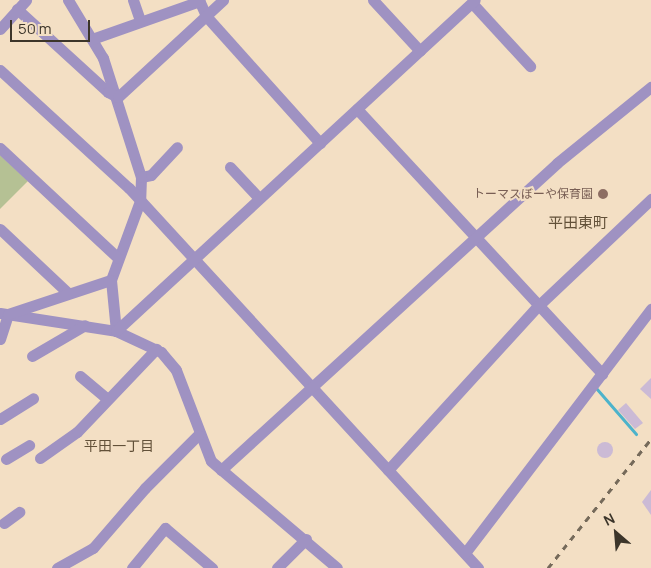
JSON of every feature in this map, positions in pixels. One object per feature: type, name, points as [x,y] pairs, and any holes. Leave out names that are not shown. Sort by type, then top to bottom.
[{"type":"street","points":[[0,29],[26,0]]},
{"type":"street","points":[[68,0],[92,38],[118,97],[141,177],[140,201],[111,280],[116,331]]},
{"type":"street","points":[[133,0],[140,20]]},
{"type":"street","points":[[118,97],[223,0]]},
{"type":"street","points":[[373,0],[420,51]]},
{"type":"street","points":[[92,38],[200,1],[206,16],[320,143]]},
{"type":"street","points":[[116,331],[193,257],[473,2],[530,66]]},
{"type":"street","points":[[17,9],[108,92],[118,97]]},
{"type":"street","points":[[0,70],[140,201],[478,568]]},
{"type":"street","points":[[221,470],[311,386],[604,123],[651,87]]},
{"type":"street","points":[[357,109],[602,374]]},
{"type":"street","points":[[141,177],[151,175],[178,147]]},
{"type":"street","points":[[0,148],[118,258]]},
{"type":"street","points":[[230,167],[259,198]]},
{"type":"street","points":[[388,470],[538,306],[651,199]]},
{"type":"street","points":[[1,232],[68,293]]},
{"type":"street","points":[[4,314],[111,280]]},
{"type":"street","points":[[465,553],[651,309]]},
{"type":"street","points":[[4,314],[85,324],[116,331],[156,349],[176,370],[204,451],[221,470],[306,539],[337,568]]},
{"type":"street","points":[[0,339],[4,314]]},
{"type":"street","points":[[32,356],[85,324]]},
{"type":"street","points":[[40,458],[77,432],[156,349]]},
{"type":"street","points":[[80,376],[107,399]]},
{"type":"street","points":[[0,419],[33,398]]},
{"type":"street","points":[[57,568],[93,548],[145,488],[198,435]]},
{"type":"street","points":[[2,457],[29,444]]},
{"type":"street","points":[[1,521],[19,512]]},
{"type":"street","points":[[132,568],[165,528],[212,568]]},
{"type":"street","points":[[277,568],[306,539]]},
{"type":"green space","points":[[0,155],[28,181],[0,209]]},
{"type":"building","points":[[651,378],[651,399],[640,389]]},
{"type":"building","points":[[626,403],[643,423],[635,429],[618,410]]},
{"type":"building","points":[[602,442],[608,442],[613,447],[611,456],[602,458],[597,453],[597,447]]},
{"type":"building","points":[[651,490],[651,515],[642,502]]},
{"type":"waterway","points":[[596,388],[636,434]]},
{"type":"railway","points":[[548,568],[651,439]]},
{"type":"place","name":"トーマスぼーや保育園","points":[[603,194]]},
{"type":"district","name":"平田東町","points":[[578,223]]},
{"type":"district","name":"平田一丁目","points":[[119,446]]}]
